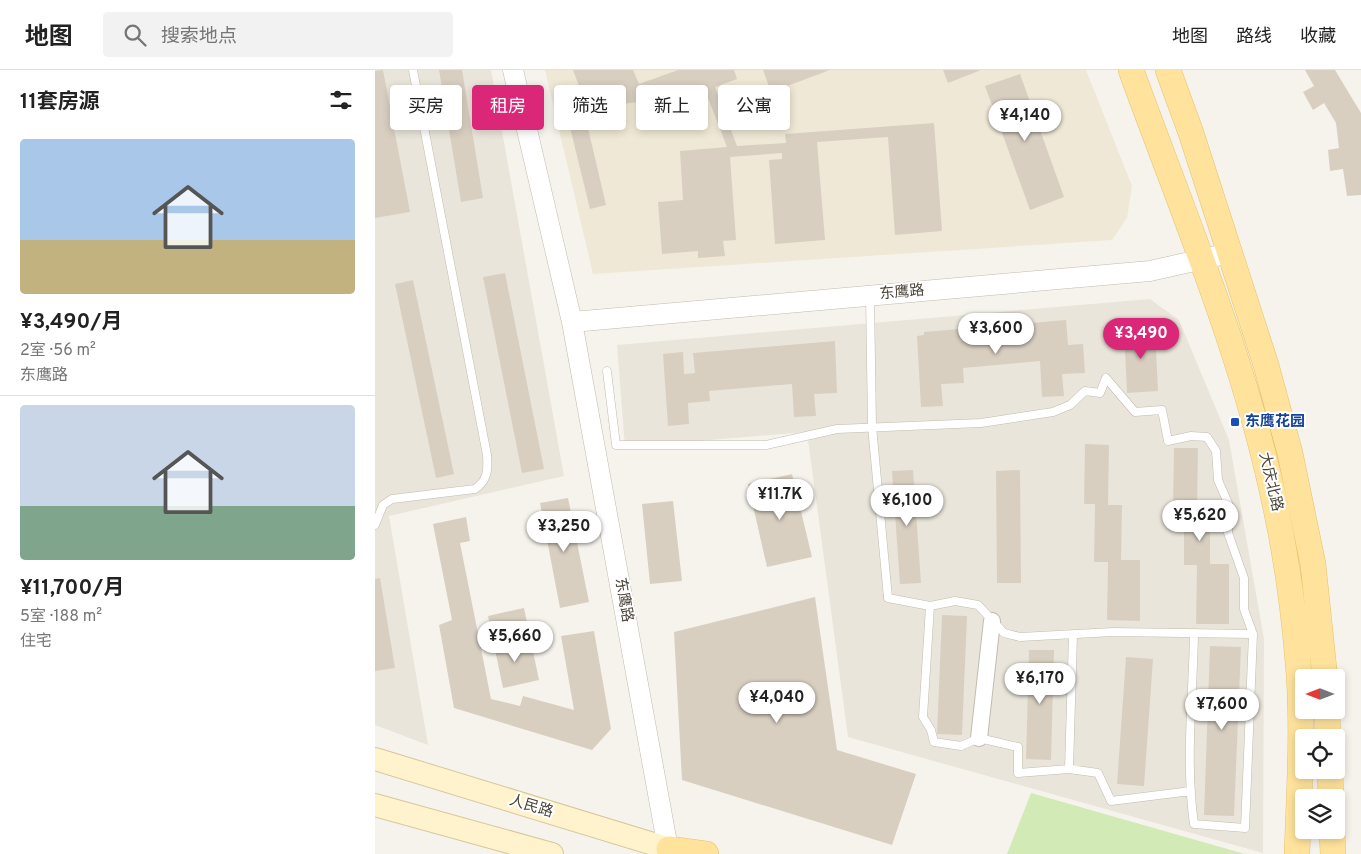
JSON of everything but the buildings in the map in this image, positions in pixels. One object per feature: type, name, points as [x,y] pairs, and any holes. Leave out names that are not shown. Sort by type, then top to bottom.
[{"type":"main road","name":"大庆北路","points":[[1131,70],[1202,260],[1253,415],[1278,516],[1292,605],[1299,676],[1297,854]]},
{"type":"main road","name":"大庆北路","points":[[1168,70],[1191,133],[1266,365],[1290,454],[1313,564],[1324,669]]},
{"type":"main road","name":"人民路","points":[[375,759],[675,852]]},
{"type":"main road","points":[[375,805],[553,854]]},
{"type":"main road","points":[[1332,839],[1333,854]]},
{"type":"main road","points":[[675,852],[706,854]]},
{"type":"street","name":"东鹰路","points":[[513,70],[572,322],[675,852]]},
{"type":"street","name":"东鹰路","points":[[572,322],[1150,271],[1230,253]]},
{"type":"street","points":[[979,738],[992,621]]},
{"type":"lane","points":[[375,525],[383,505],[392,499],[475,489],[484,483],[488,471],[487,455],[413,70]]},
{"type":"lane","points":[[870,295],[873,426],[888,598],[930,606],[955,601],[978,605],[1004,633],[1020,638],[1113,632],[1253,634]]},
{"type":"lane","points":[[607,371],[616,445],[766,445],[837,429],[981,423],[1053,412],[1070,405],[1085,391],[1101,393],[1106,378],[1135,412],[1162,410],[1168,441],[1191,436],[1207,437],[1216,451],[1218,480],[1228,503],[1228,533],[1243,578],[1243,609],[1253,634],[1245,828],[1194,824],[1191,791],[1195,633]]},
{"type":"lane","points":[[930,606],[923,717],[931,730],[934,742],[961,746],[979,738],[1018,747],[1018,773],[1069,769],[1099,773],[1111,801],[1191,791]]},
{"type":"lane","points":[[1069,769],[1073,635]]},
{"type":"shaded area","points":[[375,70],[491,70],[494,85],[472,85],[472,130],[502,130],[564,476],[389,516],[428,745],[375,725]]},
{"type":"shaded area","points":[[545,70],[1086,70],[1132,186],[1127,218],[1112,240],[593,274],[559,130],[626,130],[626,85],[554,85],[554,108]]},
{"type":"shaded area","name":"东鹰花园","points":[[1150,299],[1179,320],[1229,440],[1264,639],[1263,853],[848,737],[807,432],[625,447],[617,345]]},
{"type":"green space","points":[[1031,793],[1245,854],[1007,854]]},
{"type":"place","name":"东鹰花园","points":[[1235,422]]}]
